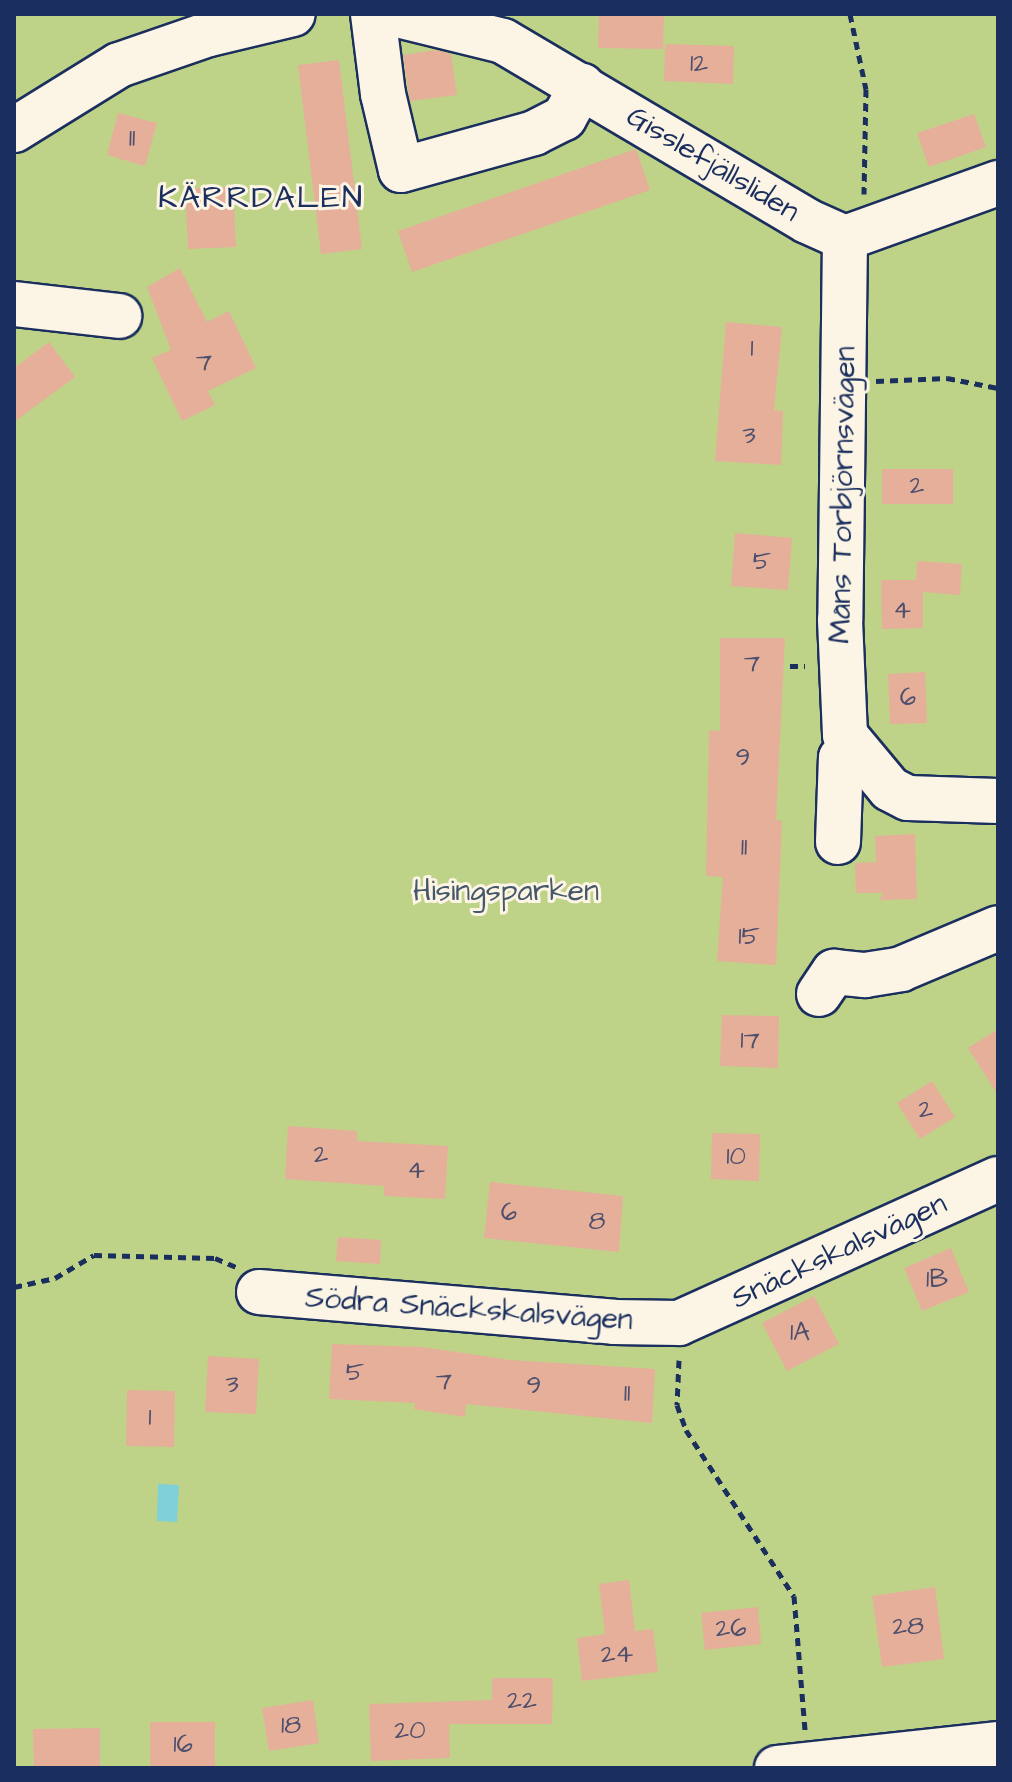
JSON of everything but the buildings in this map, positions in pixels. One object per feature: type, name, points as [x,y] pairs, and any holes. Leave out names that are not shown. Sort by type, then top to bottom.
[{"type":"street","points":[[14,130],[108,71],[155,50],[293,14]]},
{"type":"street","points":[[373,14],[383,94],[401,170],[534,133],[564,118],[582,86]]},
{"type":"street","name":"Gisslefjällsliden","points":[[393,14],[503,41],[807,221],[857,232]]},
{"type":"street","points":[[857,232],[998,183]]},
{"type":"street","name":"Måns Torbjörnsvägen","points":[[857,232],[845,382],[841,714],[853,750],[890,789],[908,798],[998,801]]},
{"type":"street","points":[[14,304],[119,316]]},
{"type":"street","points":[[838,842],[841,758],[853,750]]},
{"type":"street","points":[[819,994],[834,972],[865,975],[901,969],[998,928]]},
{"type":"street","name":"Snäckskalsvägen","points":[[679,1323],[998,1179]]},
{"type":"street","name":"Södra Snäckskalsvägen","points":[[259,1292],[614,1322],[679,1323]]},
{"type":"street","points":[[793,1766],[998,1744]]},
{"type":"path","points":[[850,14],[866,89],[864,195],[857,232]]},
{"type":"path","points":[[845,382],[947,378],[998,388]]},
{"type":"path","points":[[14,1287],[55,1278],[94,1255],[130,1254],[215,1258],[238,1268],[259,1292]]},
{"type":"path","points":[[679,1323],[677,1405],[686,1430],[794,1596],[793,1766]]},
{"type":"green space","name":"Hisingsparken","points":[[14,14],[998,14],[998,1768],[14,1768]]},
{"type":"water","points":[[158,1484],[179,1485],[177,1522],[157,1521]]},
{"type":"district","name":"KÄRRDALEN","points":[[261,198]]}]
